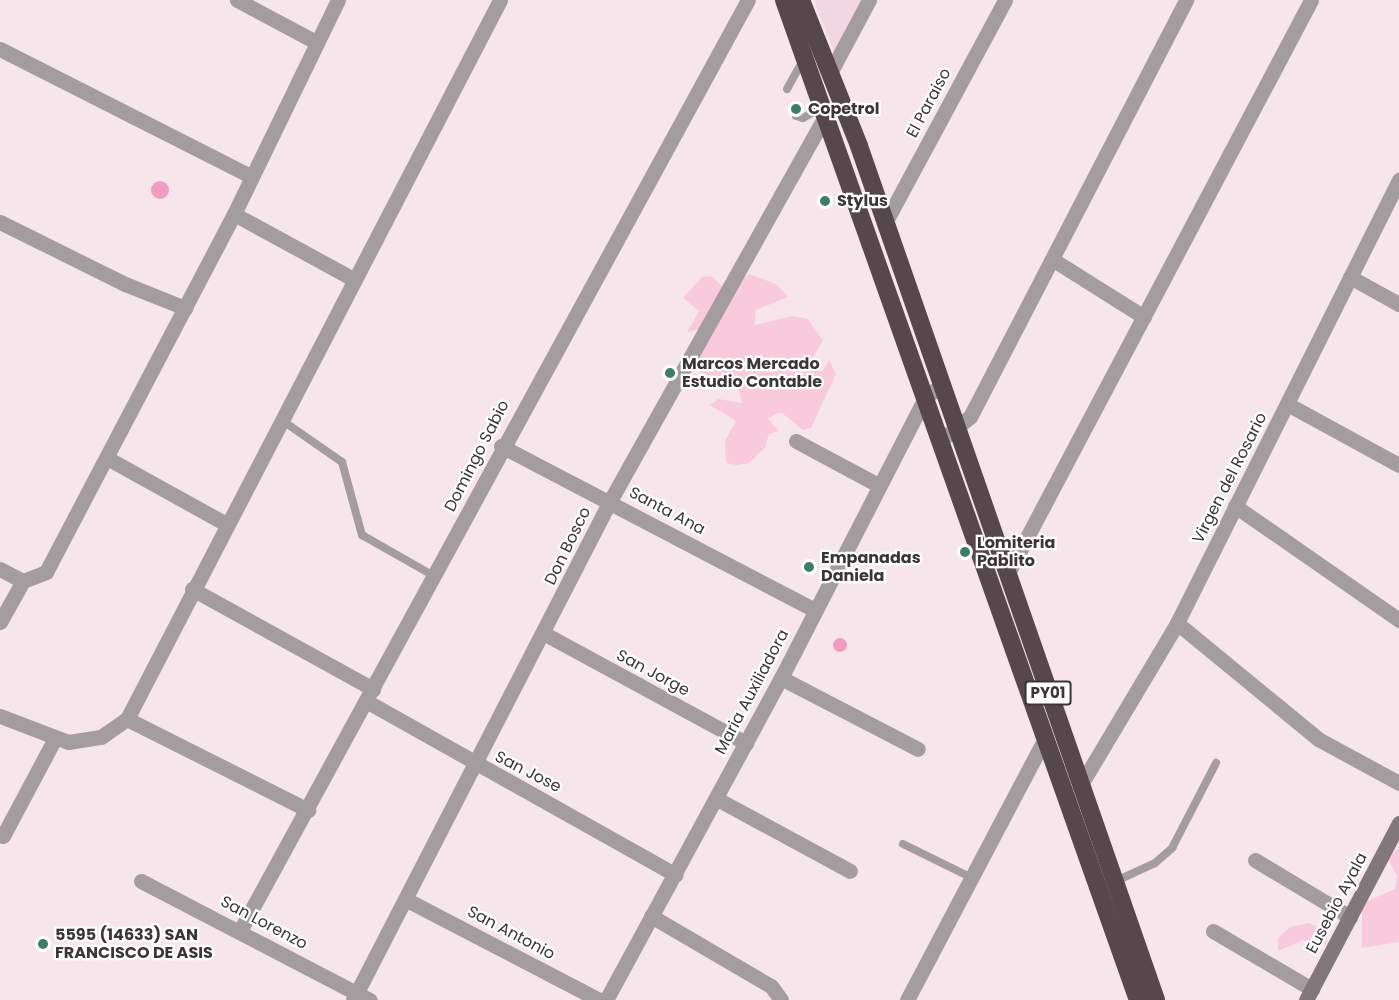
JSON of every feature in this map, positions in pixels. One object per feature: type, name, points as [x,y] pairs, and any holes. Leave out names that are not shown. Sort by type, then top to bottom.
[{"type":"highway","name":"PY01","points":[[784,0],[825,110],[1138,1000]]},
{"type":"highway","name":"PY01","points":[[801,0],[885,223],[1113,883],[1156,1000]]},
{"type":"main road","name":"Eusebio Ayala","points":[[1309,994],[1399,823]]},
{"type":"street","points":[[237,0],[316,42]]},
{"type":"street","points":[[0,622],[23,581],[46,572],[234,214],[250,176],[338,0]]},
{"type":"street","points":[[0,716],[54,740],[102,737],[127,720],[192,589],[283,421],[353,279],[500,0]]},
{"type":"street","name":"Domingo Sabio","points":[[241,929],[436,577],[501,446],[748,0]]},
{"type":"street","points":[[830,73],[869,0]]},
{"type":"street","name":"El Paraiso","points":[[885,223],[1005,0]]},
{"type":"street","points":[[940,441],[957,432],[970,417],[1055,261],[1186,0]]},
{"type":"street","points":[[1007,574],[1311,0]]},
{"type":"street","points":[[0,49],[250,176]]},
{"type":"street","name":"Don Bosco","points":[[360,998],[472,765],[545,634],[610,501],[825,110]]},
{"type":"street","name":"Virgen del Rosario","points":[[1080,786],[1177,623],[1289,405],[1399,179]]},
{"type":"street","points":[[234,214],[353,279]]},
{"type":"street","points":[[0,222],[105,275],[185,308]]},
{"type":"street","points":[[1055,261],[1144,317]]},
{"type":"street","points":[[1350,277],[1399,303]]},
{"type":"street","points":[[925,398],[940,386]]},
{"type":"street","name":"Maria Auxiliadora","points":[[606,1000],[717,799],[925,398]]},
{"type":"street","points":[[1289,405],[1399,465]]},
{"type":"street","points":[[796,441],[878,485]]},
{"type":"street","name":"Santa Ana","points":[[501,446],[815,610]]},
{"type":"street","points":[[107,458],[226,524]]},
{"type":"street","points":[[1236,506],[1399,620]]},
{"type":"street","points":[[0,569],[23,581]]},
{"type":"street","name":"San Jose","points":[[192,589],[370,695],[472,765],[676,875]]},
{"type":"street","points":[[1177,623],[1318,739],[1399,783]]},
{"type":"street","name":"San Jorge","points":[[545,634],[746,743]]},
{"type":"street","points":[[781,678],[918,749]]},
{"type":"street","points":[[127,720],[308,810]]},
{"type":"street","points":[[908,1000],[1045,738]]},
{"type":"street","points":[[3,836],[54,740]]},
{"type":"street","points":[[717,799],[850,871]]},
{"type":"street","points":[[1255,860],[1350,917]]},
{"type":"street","name":"San Lorenzo","points":[[141,881],[241,929],[360,998]]},
{"type":"street","name":"San Antonio","points":[[406,900],[598,1000]]},
{"type":"street","points":[[651,916],[771,986],[781,1000]]},
{"type":"street","points":[[1213,931],[1309,994]]},
{"type":"lane","points":[[787,88],[805,57]]},
{"type":"lane","points":[[796,116],[803,118],[825,110]]},
{"type":"lane","points":[[283,421],[342,462],[362,536],[436,577]]},
{"type":"lane","points":[[1113,883],[1155,863],[1172,848],[1216,763]]},
{"type":"lane","points":[[903,844],[972,879]]},
{"type":"shaded area","points":[[814,0],[867,0],[837,59]]},
{"type":"shaded area","points":[[156,181],[164,181],[169,186],[167,197],[156,199],[151,194],[151,186]]},
{"type":"shaded area","points":[[749,274],[776,284],[788,297],[756,310],[754,325],[793,316],[808,319],[823,341],[808,365],[822,372],[829,360],[836,374],[811,428],[803,430],[782,413],[775,414],[768,419],[779,431],[769,434],[765,447],[749,463],[737,465],[726,463],[725,441],[736,421],[710,405],[718,399],[742,403],[739,390],[698,371],[693,363],[699,329],[687,333],[699,311],[683,298],[702,277],[711,276],[727,291]]},
{"type":"shaded area","points":[[840,638],[845,640],[847,645],[845,650],[840,652],[835,650],[833,645],[835,640]]},
{"type":"shaded area","points":[[1399,848],[1399,942],[1362,948],[1362,910],[1367,901],[1395,889],[1397,877],[1388,858]]},
{"type":"shaded area","points":[[1308,923],[1328,931],[1326,945],[1303,940],[1278,951],[1278,938],[1290,927]]},
{"type":"place","name":"Copetrol","points":[[796,109]]},
{"type":"place","name":"Stylus","points":[[825,201]]},
{"type":"place","name":"Marcos Mercado Estudio Contable","points":[[670,373]]},
{"type":"place","name":"Lomiteria Pablito","points":[[965,552]]},
{"type":"place","name":"Empanadas Daniela","points":[[809,567]]},
{"type":"place","name":"5595 (14633) SAN FRANCISCO DE ASIS","points":[[43,944]]}]
